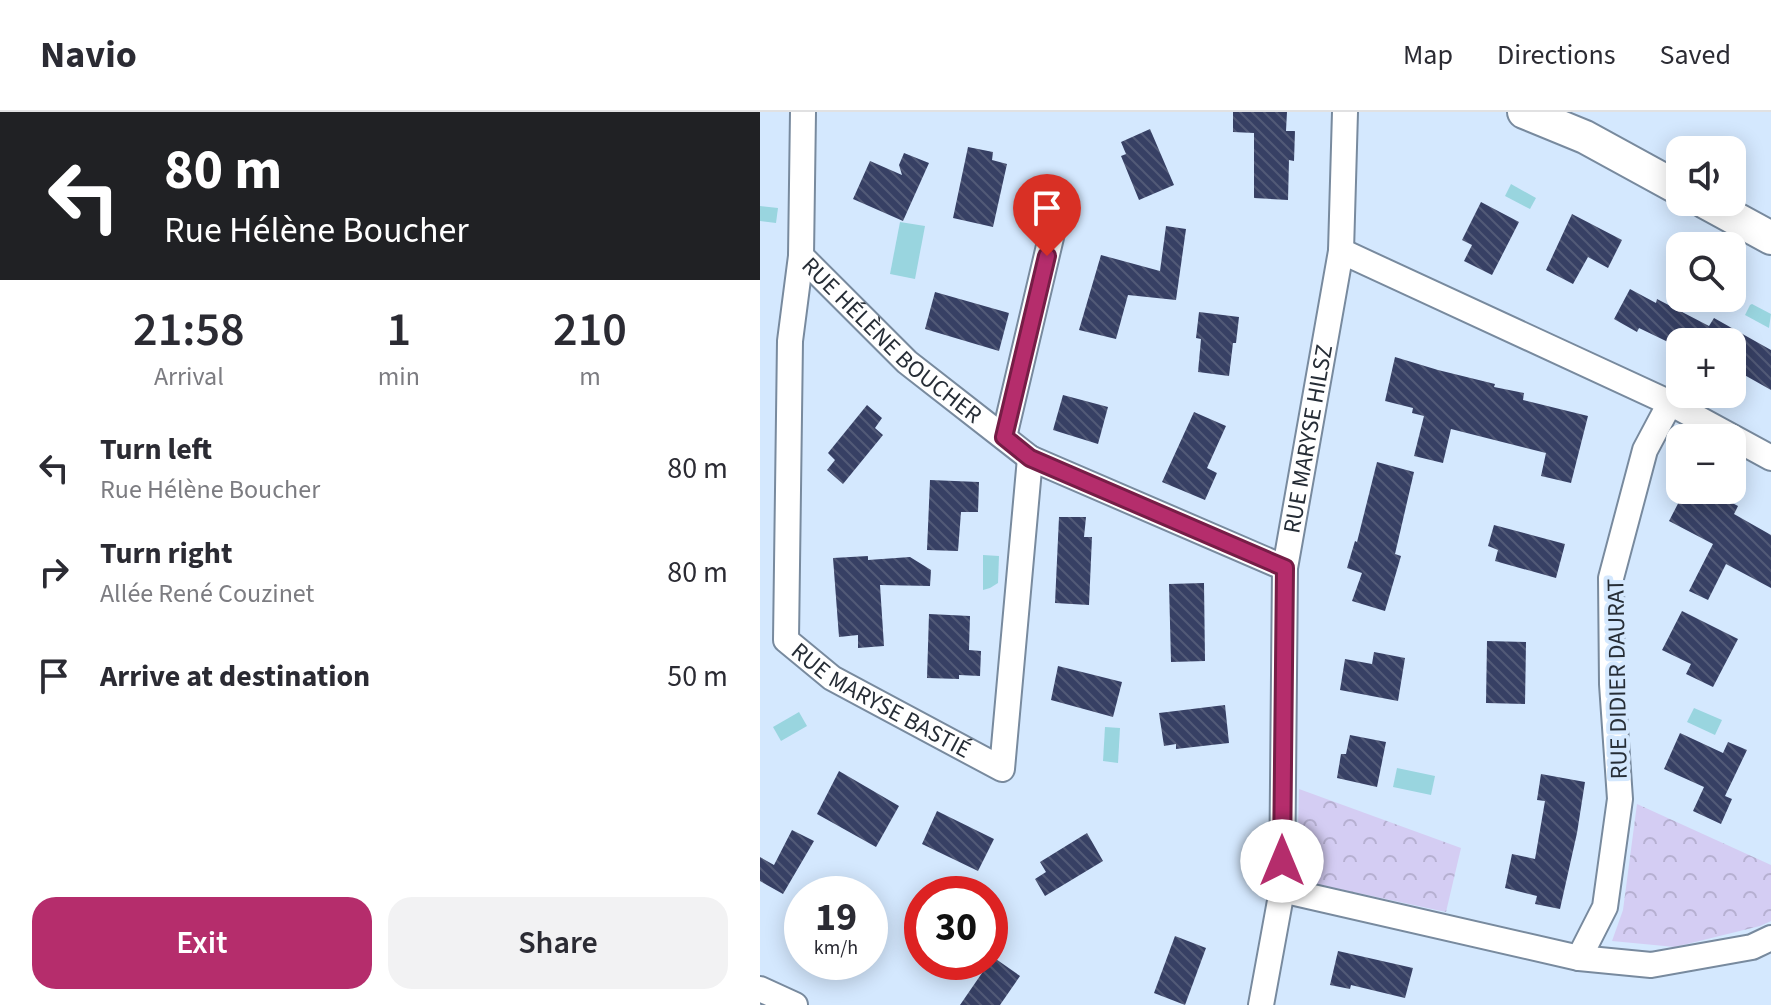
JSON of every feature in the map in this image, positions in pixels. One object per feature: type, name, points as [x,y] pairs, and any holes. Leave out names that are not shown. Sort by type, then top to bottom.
[{"type":"main road","points":[[1524,112],[1585,137],[1666,181]]},
{"type":"main road","points":[[1731,216],[1771,238]]},
{"type":"street","name":"RUE HÉLÈNE BOUCHER","points":[[803,112],[801,256],[907,362],[1030,458],[1285,568]]},
{"type":"street","name":"RUE MARYSE HILSZ","points":[[1261,1005],[1282,890],[1285,568],[1341,251],[1345,112]]},
{"type":"street","points":[[1004,437],[1061,195]]},
{"type":"street","points":[[1341,251],[1666,401]]},
{"type":"street","name":"RUE MARYSE BASTIÉ","points":[[801,256],[790,341],[786,640],[832,678],[1002,769],[1030,458]]},
{"type":"street","name":"RUE DIDIER DAURAT","points":[[1579,958],[1605,907],[1620,799],[1612,684],[1611,578],[1645,450],[1667,408]]},
{"type":"street","points":[[1679,408],[1771,458]]},
{"type":"street","points":[[1282,890],[1579,958],[1651,965],[1752,947],[1771,938]]},
{"type":"street","points":[[760,989],[795,1005]]},
{"type":"green space","points":[[1299,789],[1461,848],[1446,912],[1297,880]]},
{"type":"green space","points":[[1637,804],[1771,865],[1771,921],[1675,947],[1612,941],[1623,910]]},
{"type":"shaded area","points":[[1511,184],[1536,198],[1530,209],[1505,196]]},
{"type":"shaded area","points":[[760,206],[778,208],[776,223],[760,221]]},
{"type":"shaded area","points":[[900,222],[925,226],[915,279],[890,274]]},
{"type":"shaded area","points":[[1752,304],[1771,314],[1769,328],[1745,315]]},
{"type":"shaded area","points":[[983,555],[999,556],[998,583],[983,590]]},
{"type":"shaded area","points":[[1694,708],[1722,720],[1715,735],[1687,722]]},
{"type":"shaded area","points":[[799,712],[807,726],[781,741],[773,727]]},
{"type":"shaded area","points":[[1105,727],[1120,728],[1118,763],[1103,761]]},
{"type":"shaded area","points":[[1397,768],[1435,776],[1431,795],[1393,787]]},
{"type":"building","points":[[1233,112],[1287,112],[1286,131],[1295,131],[1294,161],[1289,160],[1288,200],[1254,198],[1254,133],[1233,132]]},
{"type":"building","points":[[1150,129],[1174,185],[1139,200],[1121,156],[1126,154],[1121,142]]},
{"type":"building","points":[[968,147],[993,152],[992,160],[1007,164],[993,227],[953,218]]},
{"type":"building","points":[[904,153],[929,163],[903,221],[853,199],[870,161],[902,175],[899,165]]},
{"type":"building","points":[[1481,202],[1519,222],[1492,275],[1464,261],[1472,245],[1462,240]]},
{"type":"building","points":[[1572,214],[1622,240],[1608,268],[1588,257],[1573,284],[1546,270]]},
{"type":"building","points":[[1166,226],[1186,229],[1176,300],[1128,295],[1116,339],[1079,330],[1101,255],[1160,271]]},
{"type":"building","points":[[1630,289],[1656,303],[1657,299],[1666,304],[1666,312],[1682,312],[1709,326],[1714,318],[1732,328],[1666,328],[1666,341],[1639,328],[1637,332],[1614,319]]},
{"type":"building","points":[[935,292],[1009,313],[999,351],[925,329]]},
{"type":"building","points":[[1199,312],[1239,317],[1229,376],[1198,372],[1201,339],[1196,338]]},
{"type":"building","points":[[1746,336],[1771,350],[1771,390],[1746,376]]},
{"type":"building","points":[[1395,357],[1524,393],[1523,400],[1588,416],[1571,483],[1541,476],[1546,453],[1451,429],[1443,463],[1414,456],[1424,416],[1412,413],[1413,408],[1385,401]]},
{"type":"building","points":[[1063,395],[1108,407],[1098,444],[1053,430]]},
{"type":"building","points":[[867,405],[882,418],[875,428],[883,435],[843,484],[827,470],[835,460],[828,453]]},
{"type":"building","points":[[1194,412],[1226,426],[1207,468],[1217,473],[1205,500],[1162,482]]},
{"type":"building","points":[[1377,462],[1414,472],[1395,554],[1401,556],[1385,611],[1352,601],[1362,573],[1347,568],[1357,542]]},
{"type":"building","points":[[930,480],[979,482],[978,512],[961,512],[958,551],[927,550]]},
{"type":"building","points":[[1678,504],[1738,506],[1734,514],[1771,535],[1771,588],[1726,564],[1708,600],[1689,591],[1713,544],[1669,521]]},
{"type":"building","points":[[1059,517],[1086,517],[1084,537],[1092,537],[1089,605],[1055,603]]},
{"type":"building","points":[[1494,525],[1565,544],[1556,578],[1495,561],[1498,550],[1488,546]]},
{"type":"building","points":[[868,556],[868,560],[910,557],[931,570],[930,586],[880,585],[884,646],[858,648],[858,635],[839,637],[833,558]]},
{"type":"building","points":[[1204,583],[1205,661],[1171,662],[1169,584]]},
{"type":"building","points":[[1682,611],[1738,639],[1713,687],[1686,674],[1691,664],[1662,650]]},
{"type":"building","points":[[929,614],[970,616],[969,650],[981,651],[980,676],[927,678]]},
{"type":"building","points":[[1487,641],[1526,642],[1525,704],[1486,703]]},
{"type":"building","points":[[1374,652],[1405,658],[1398,701],[1340,690],[1345,659],[1372,664]]},
{"type":"building","points":[[1058,666],[1122,682],[1113,717],[1051,700]]},
{"type":"building","points":[[1225,705],[1229,743],[1176,749],[1176,744],[1164,746],[1159,713]]},
{"type":"building","points":[[1680,733],[1723,753],[1728,742],[1747,750],[1725,796],[1732,799],[1721,824],[1693,811],[1704,787],[1664,769]]},
{"type":"building","points":[[1350,735],[1386,742],[1377,787],[1337,778],[1341,754],[1346,754]]},
{"type":"building","points":[[839,771],[899,806],[876,847],[817,814]]},
{"type":"building","points":[[1541,774],[1585,782],[1560,909],[1535,904],[1537,896],[1505,888],[1512,854],[1535,859],[1545,801],[1537,800]]},
{"type":"building","points":[[937,811],[994,839],[978,871],[922,844]]},
{"type":"building","points":[[792,830],[814,841],[794,876],[784,876],[783,894],[760,881],[760,857],[774,865]]},
{"type":"building","points":[[1087,833],[1103,861],[1045,896],[1035,879],[1046,872],[1040,862]]},
{"type":"building","points":[[1175,936],[1206,948],[1185,1005],[1154,993]]},
{"type":"building","points":[[1338,951],[1413,968],[1405,998],[1351,985],[1350,989],[1330,985]]},
{"type":"building","points":[[1008,968],[1020,976],[1000,1005],[960,1005],[977,980],[1008,980]]},
{"type":"route","points":[[1047,256],[1004,437],[1030,458],[1285,568],[1282,861]]}]
